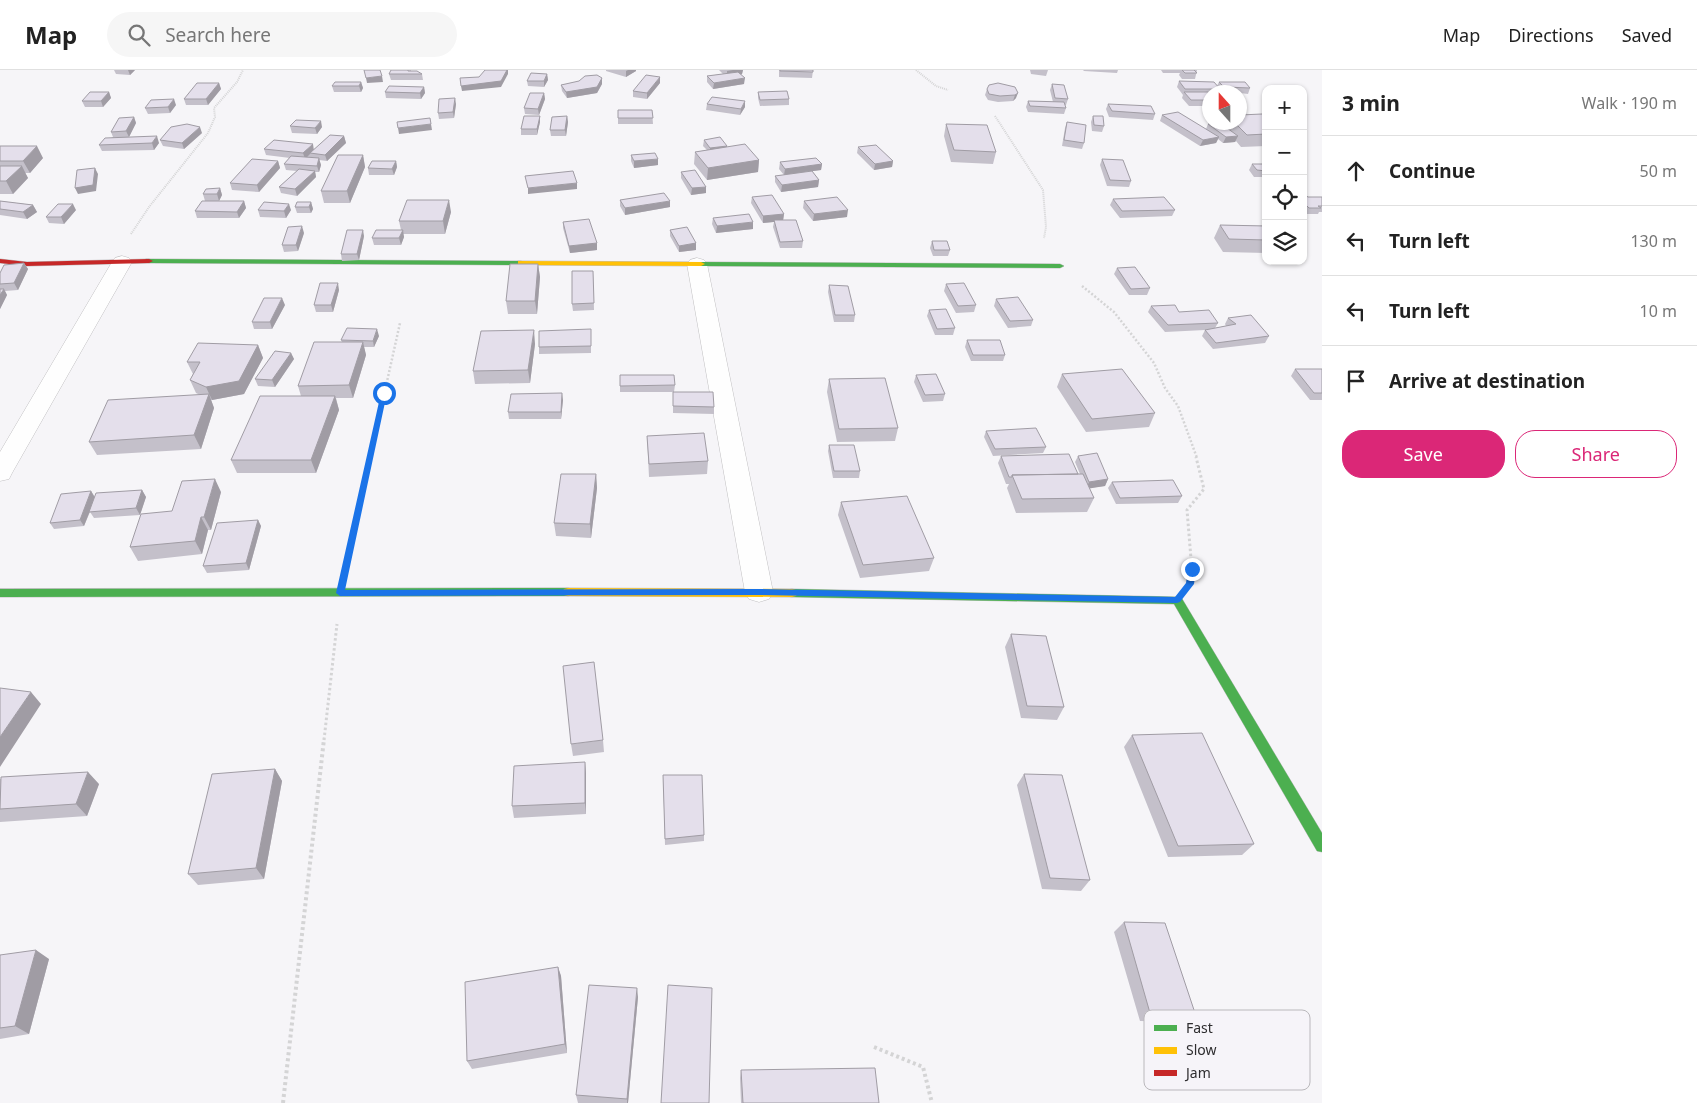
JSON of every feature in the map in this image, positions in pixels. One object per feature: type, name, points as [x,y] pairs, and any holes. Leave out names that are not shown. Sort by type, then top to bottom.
[{"type":"street","points":[[0,261],[27,264],[82,261],[1060,266]]},
{"type":"street","points":[[0,473],[122,262]]},
{"type":"street","points":[[697,264],[759,592]]},
{"type":"street","points":[[0,593],[759,592],[1177,600],[1322,846]]},
{"type":"path","points":[[122,262],[124,250],[135,227],[208,133],[215,117],[214,108],[237,82],[243,70]]},
{"type":"path","points":[[916,70],[936,86],[948,90]]},
{"type":"path","points":[[995,116],[1043,190],[1046,227],[1043,247],[1060,266],[1114,312],[1154,363],[1164,388],[1178,406],[1194,447],[1204,489],[1187,510],[1192,569],[1190,584],[1177,600]]},
{"type":"path","points":[[283,1103],[340,593],[400,323]]},
{"type":"path","points":[[874,1047],[923,1067],[932,1103]]},
{"type":"building","points":[[364,70],[380,70],[382,76],[366,78]]},
{"type":"building","points":[[391,70],[417,71],[422,74],[389,74]]},
{"type":"building","points":[[485,70],[507,70],[501,81],[461,86],[460,78],[479,77]]},
{"type":"building","points":[[813,70],[813,72],[780,71]]},
{"type":"building","points":[[1182,70],[1194,70],[1197,73],[1185,73]]},
{"type":"building","points":[[738,72],[745,78],[714,83],[707,76]]},
{"type":"building","points":[[531,73],[547,74],[544,81],[527,81]]},
{"type":"building","points":[[597,75],[602,78],[597,87],[566,92],[561,85],[579,81],[585,76]]},
{"type":"building","points":[[646,75],[660,77],[647,93],[633,91]]},
{"type":"building","points":[[1179,81],[1214,82],[1217,85],[1202,85],[1202,89],[1185,89]]},
{"type":"building","points":[[335,82],[361,82],[359,86],[332,86]]},
{"type":"building","points":[[1219,82],[1245,82],[1250,88],[1247,88],[1247,85],[1222,85]]},
{"type":"building","points":[[197,83],[219,83],[206,99],[184,99]]},
{"type":"building","points":[[998,83],[1015,87],[1018,93],[1000,96],[989,94],[987,89],[989,85]]},
{"type":"building","points":[[1052,84],[1064,85],[1068,99],[1055,98]]},
{"type":"building","points":[[389,86],[424,87],[420,93],[385,92]]},
{"type":"building","points":[[787,91],[789,99],[760,100],[758,92]]},
{"type":"building","points":[[90,92],[109,92],[101,101],[82,101]]},
{"type":"building","points":[[1184,92],[1202,92],[1202,100],[1191,100]]},
{"type":"building","points":[[530,93],[544,93],[538,109],[524,108]]},
{"type":"building","points":[[712,97],[745,101],[741,109],[707,104]]},
{"type":"building","points":[[455,98],[453,112],[438,113],[439,99]]},
{"type":"building","points":[[174,99],[168,107],[145,108],[151,100]]},
{"type":"building","points":[[1028,101],[1064,102],[1066,108],[1030,106]]},
{"type":"building","points":[[1108,104],[1151,106],[1155,114],[1112,111]]},
{"type":"building","points":[[618,110],[652,110],[653,118],[618,118]]},
{"type":"building","points":[[1178,112],[1202,127],[1202,130],[1208,130],[1219,137],[1203,140],[1162,115]]},
{"type":"building","points":[[1262,114],[1262,134],[1247,135],[1242,130],[1247,130],[1247,115]]},
{"type":"building","points":[[524,116],[540,116],[537,129],[521,129]]},
{"type":"building","points":[[567,116],[565,130],[550,130],[552,117]]},
{"type":"building","points":[[1093,116],[1103,116],[1104,126],[1094,125]]},
{"type":"building","points":[[134,117],[126,131],[111,132],[119,118]]},
{"type":"building","points":[[430,118],[431,124],[398,128],[397,122]]},
{"type":"building","points":[[296,120],[321,121],[315,128],[290,126]]},
{"type":"building","points":[[1067,122],[1086,125],[1084,143],[1064,140]]},
{"type":"building","points":[[187,124],[200,127],[182,143],[160,140],[171,127]]},
{"type":"building","points":[[946,124],[987,125],[996,152],[954,150]]},
{"type":"building","points":[[1216,130],[1230,130],[1238,136],[1226,137]]},
{"type":"building","points":[[330,135],[344,136],[325,155],[310,153]]},
{"type":"building","points":[[157,136],[152,143],[99,145],[105,138]]},
{"type":"building","points":[[720,137],[727,146],[710,148],[704,140]]},
{"type":"building","points":[[274,140],[313,144],[303,153],[264,149]]},
{"type":"building","points":[[745,144],[759,160],[708,168],[695,152]]},
{"type":"building","points":[[876,145],[893,161],[875,164],[858,147]]},
{"type":"building","points":[[0,146],[37,146],[23,161],[0,161]]},
{"type":"building","points":[[655,153],[658,159],[634,161],[631,155]]},
{"type":"building","points":[[338,155],[363,155],[347,191],[321,191]]},
{"type":"building","points":[[291,156],[319,158],[317,166],[284,164]]},
{"type":"building","points":[[816,158],[822,164],[785,169],[780,162]]},
{"type":"building","points":[[252,159],[278,161],[257,185],[230,183]]},
{"type":"building","points":[[1102,159],[1123,160],[1131,181],[1110,180]]},
{"type":"building","points":[[372,161],[396,161],[392,169],[368,168]]},
{"type":"building","points":[[1252,164],[1262,164],[1262,171],[1257,170]]},
{"type":"building","points":[[0,166],[22,166],[6,181],[0,181]]},
{"type":"building","points":[[95,168],[93,185],[75,188],[77,170]]},
{"type":"building","points":[[299,169],[315,171],[295,189],[279,187]]},
{"type":"building","points":[[695,170],[706,187],[692,188],[681,172]]},
{"type":"building","points":[[573,171],[577,183],[528,188],[525,176]]},
{"type":"building","points":[[812,171],[819,180],[782,185],[775,176]]},
{"type":"building","points":[[220,188],[217,194],[203,194],[206,189]]},
{"type":"building","points":[[664,193],[670,201],[625,208],[620,200]]},
{"type":"building","points":[[772,195],[784,214],[763,216],[752,197]]},
{"type":"building","points":[[1307,196],[1322,197],[1322,206],[1318,206],[1321,208],[1309,208],[1307,206]]},
{"type":"building","points":[[837,197],[848,210],[814,214],[804,201]]},
{"type":"building","points":[[1164,197],[1175,210],[1122,211],[1113,199]]},
{"type":"building","points":[[407,200],[449,200],[443,221],[399,221]]},
{"type":"building","points":[[0,201],[33,205],[23,212],[0,209]]},
{"type":"building","points":[[202,201],[244,201],[237,212],[195,211]]},
{"type":"building","points":[[264,202],[289,204],[284,211],[258,210]]},
{"type":"building","points":[[297,202],[311,202],[309,207],[295,207]]},
{"type":"building","points":[[58,204],[73,204],[61,217],[46,217]]},
{"type":"building","points":[[749,214],[753,222],[717,226],[713,218]]},
{"type":"building","points":[[589,219],[597,243],[569,246],[563,222]]},
{"type":"building","points":[[774,220],[796,220],[803,241],[780,242]]},
{"type":"building","points":[[1220,225],[1262,226],[1262,240],[1229,239]]},
{"type":"building","points":[[302,226],[296,245],[282,245],[288,227]]},
{"type":"building","points":[[687,227],[696,243],[679,246],[670,230]]},
{"type":"building","points":[[347,230],[363,230],[357,254],[341,254]]},
{"type":"building","points":[[376,230],[403,230],[399,238],[372,238]]},
{"type":"building","points":[[932,241],[947,241],[950,250],[934,250]]},
{"type":"building","points":[[24,263],[14,283],[0,284],[0,273],[4,265]]},
{"type":"building","points":[[510,264],[538,264],[535,301],[506,301]]},
{"type":"building","points":[[1135,267],[1150,288],[1131,289],[1117,268]]},
{"type":"building","points":[[572,271],[593,271],[594,303],[572,304]]},
{"type":"building","points":[[320,283],[338,283],[331,305],[314,305]]},
{"type":"building","points":[[964,283],[976,305],[958,306],[946,284]]},
{"type":"building","points":[[829,285],[848,286],[855,315],[835,315]]},
{"type":"building","points":[[1018,297],[1033,320],[1010,321],[996,299]]},
{"type":"building","points":[[264,298],[282,298],[270,322],[252,322]]},
{"type":"building","points":[[1175,305],[1179,312],[1209,310],[1218,323],[1168,325],[1151,306]]},
{"type":"building","points":[[946,309],[955,328],[937,329],[929,310]]},
{"type":"building","points":[[1251,315],[1269,336],[1216,343],[1205,330],[1236,324],[1228,318]]},
{"type":"building","points":[[347,328],[377,329],[373,341],[341,340]]},
{"type":"building","points":[[591,329],[591,346],[539,347],[539,331]]},
{"type":"building","points":[[534,330],[528,370],[473,371],[481,331]]},
{"type":"building","points":[[967,340],[1000,340],[1005,355],[973,355]]},
{"type":"building","points":[[314,342],[363,342],[349,385],[298,386]]},
{"type":"building","points":[[198,343],[258,345],[239,381],[206,387],[190,380],[200,362],[187,362]]},
{"type":"building","points":[[275,351],[291,353],[272,380],[255,379]]},
{"type":"building","points":[[1122,369],[1155,413],[1092,419],[1062,374]]},
{"type":"building","points":[[1295,369],[1322,369],[1322,393],[1314,393]]},
{"type":"building","points":[[936,374],[945,394],[925,395],[916,375]]},
{"type":"building","points":[[620,375],[674,375],[675,385],[620,386]]},
{"type":"building","points":[[885,378],[898,428],[839,429],[829,379]]},
{"type":"building","points":[[673,392],[713,392],[714,407],[673,406]]},
{"type":"building","points":[[562,393],[561,412],[508,412],[511,394]]},
{"type":"building","points":[[209,394],[194,435],[89,442],[108,400]]},
{"type":"building","points":[[260,396],[335,396],[311,460],[231,460]]},
{"type":"building","points":[[1036,428],[1046,447],[995,449],[986,431]]},
{"type":"building","points":[[704,433],[708,461],[649,464],[647,436]]},
{"type":"building","points":[[829,445],[854,445],[860,471],[834,471]]},
{"type":"building","points":[[1097,453],[1108,479],[1089,482],[1078,456]]},
{"type":"building","points":[[1069,454],[1078,474],[1012,475],[1012,477],[1009,477],[1001,456]]},
{"type":"building","points":[[561,474],[596,474],[590,524],[554,523]]},
{"type":"building","points":[[1083,474],[1094,498],[1022,499],[1012,475]]},
{"type":"building","points":[[215,479],[204,517],[201,517],[195,541],[130,547],[141,514],[172,511],[182,481]]},
{"type":"building","points":[[1173,480],[1182,496],[1120,498],[1112,482]]},
{"type":"building","points":[[142,490],[136,508],[89,512],[96,493]]},
{"type":"building","points":[[91,491],[80,520],[50,523],[61,494]]},
{"type":"building","points":[[907,496],[934,558],[863,565],[841,502]]},
{"type":"building","points":[[258,520],[246,563],[203,566],[217,523]]},
{"type":"building","points":[[1011,634],[1046,636],[1064,707],[1027,706]]},
{"type":"building","points":[[594,662],[603,740],[571,744],[563,666]]},
{"type":"building","points":[[0,688],[31,692],[0,737]]},
{"type":"building","points":[[1202,733],[1254,844],[1178,846],[1132,735]]},
{"type":"building","points":[[585,762],[585,803],[512,806],[514,766]]},
{"type":"building","points":[[275,769],[256,868],[188,874],[212,774]]},
{"type":"building","points":[[88,772],[76,804],[0,809],[1,777]]},
{"type":"building","points":[[1024,774],[1062,775],[1090,880],[1050,878]]},
{"type":"building","points":[[663,775],[702,775],[704,835],[665,839]]},
{"type":"building","points":[[1124,922],[1165,923],[1194,1010],[1149,1010]]},
{"type":"building","points":[[36,950],[15,1026],[0,1028],[0,955]]},
{"type":"building","points":[[558,967],[565,1044],[467,1061],[465,982]]},
{"type":"building","points":[[589,985],[637,988],[627,1099],[576,1095]]},
{"type":"building","points":[[668,985],[712,988],[709,1103],[661,1103]]},
{"type":"building","points":[[875,1068],[879,1103],[743,1103],[741,1070]]},
{"type":"traffic: fast","points":[[149,261],[521,263]]},
{"type":"traffic: fast","points":[[701,264],[1060,266]]},
{"type":"traffic: fast","points":[[0,593],[568,592]]},
{"type":"traffic: fast","points":[[792,593],[1177,600],[1322,846]]},
{"type":"traffic: slow","points":[[521,263],[701,264]]},
{"type":"traffic: slow","points":[[568,592],[792,593]]},
{"type":"traffic: jam","points":[[0,261],[27,264],[149,261]]},
{"type":"route","points":[[384,393],[340,593],[759,592],[1177,600],[1190,584],[1192,569]]}]
